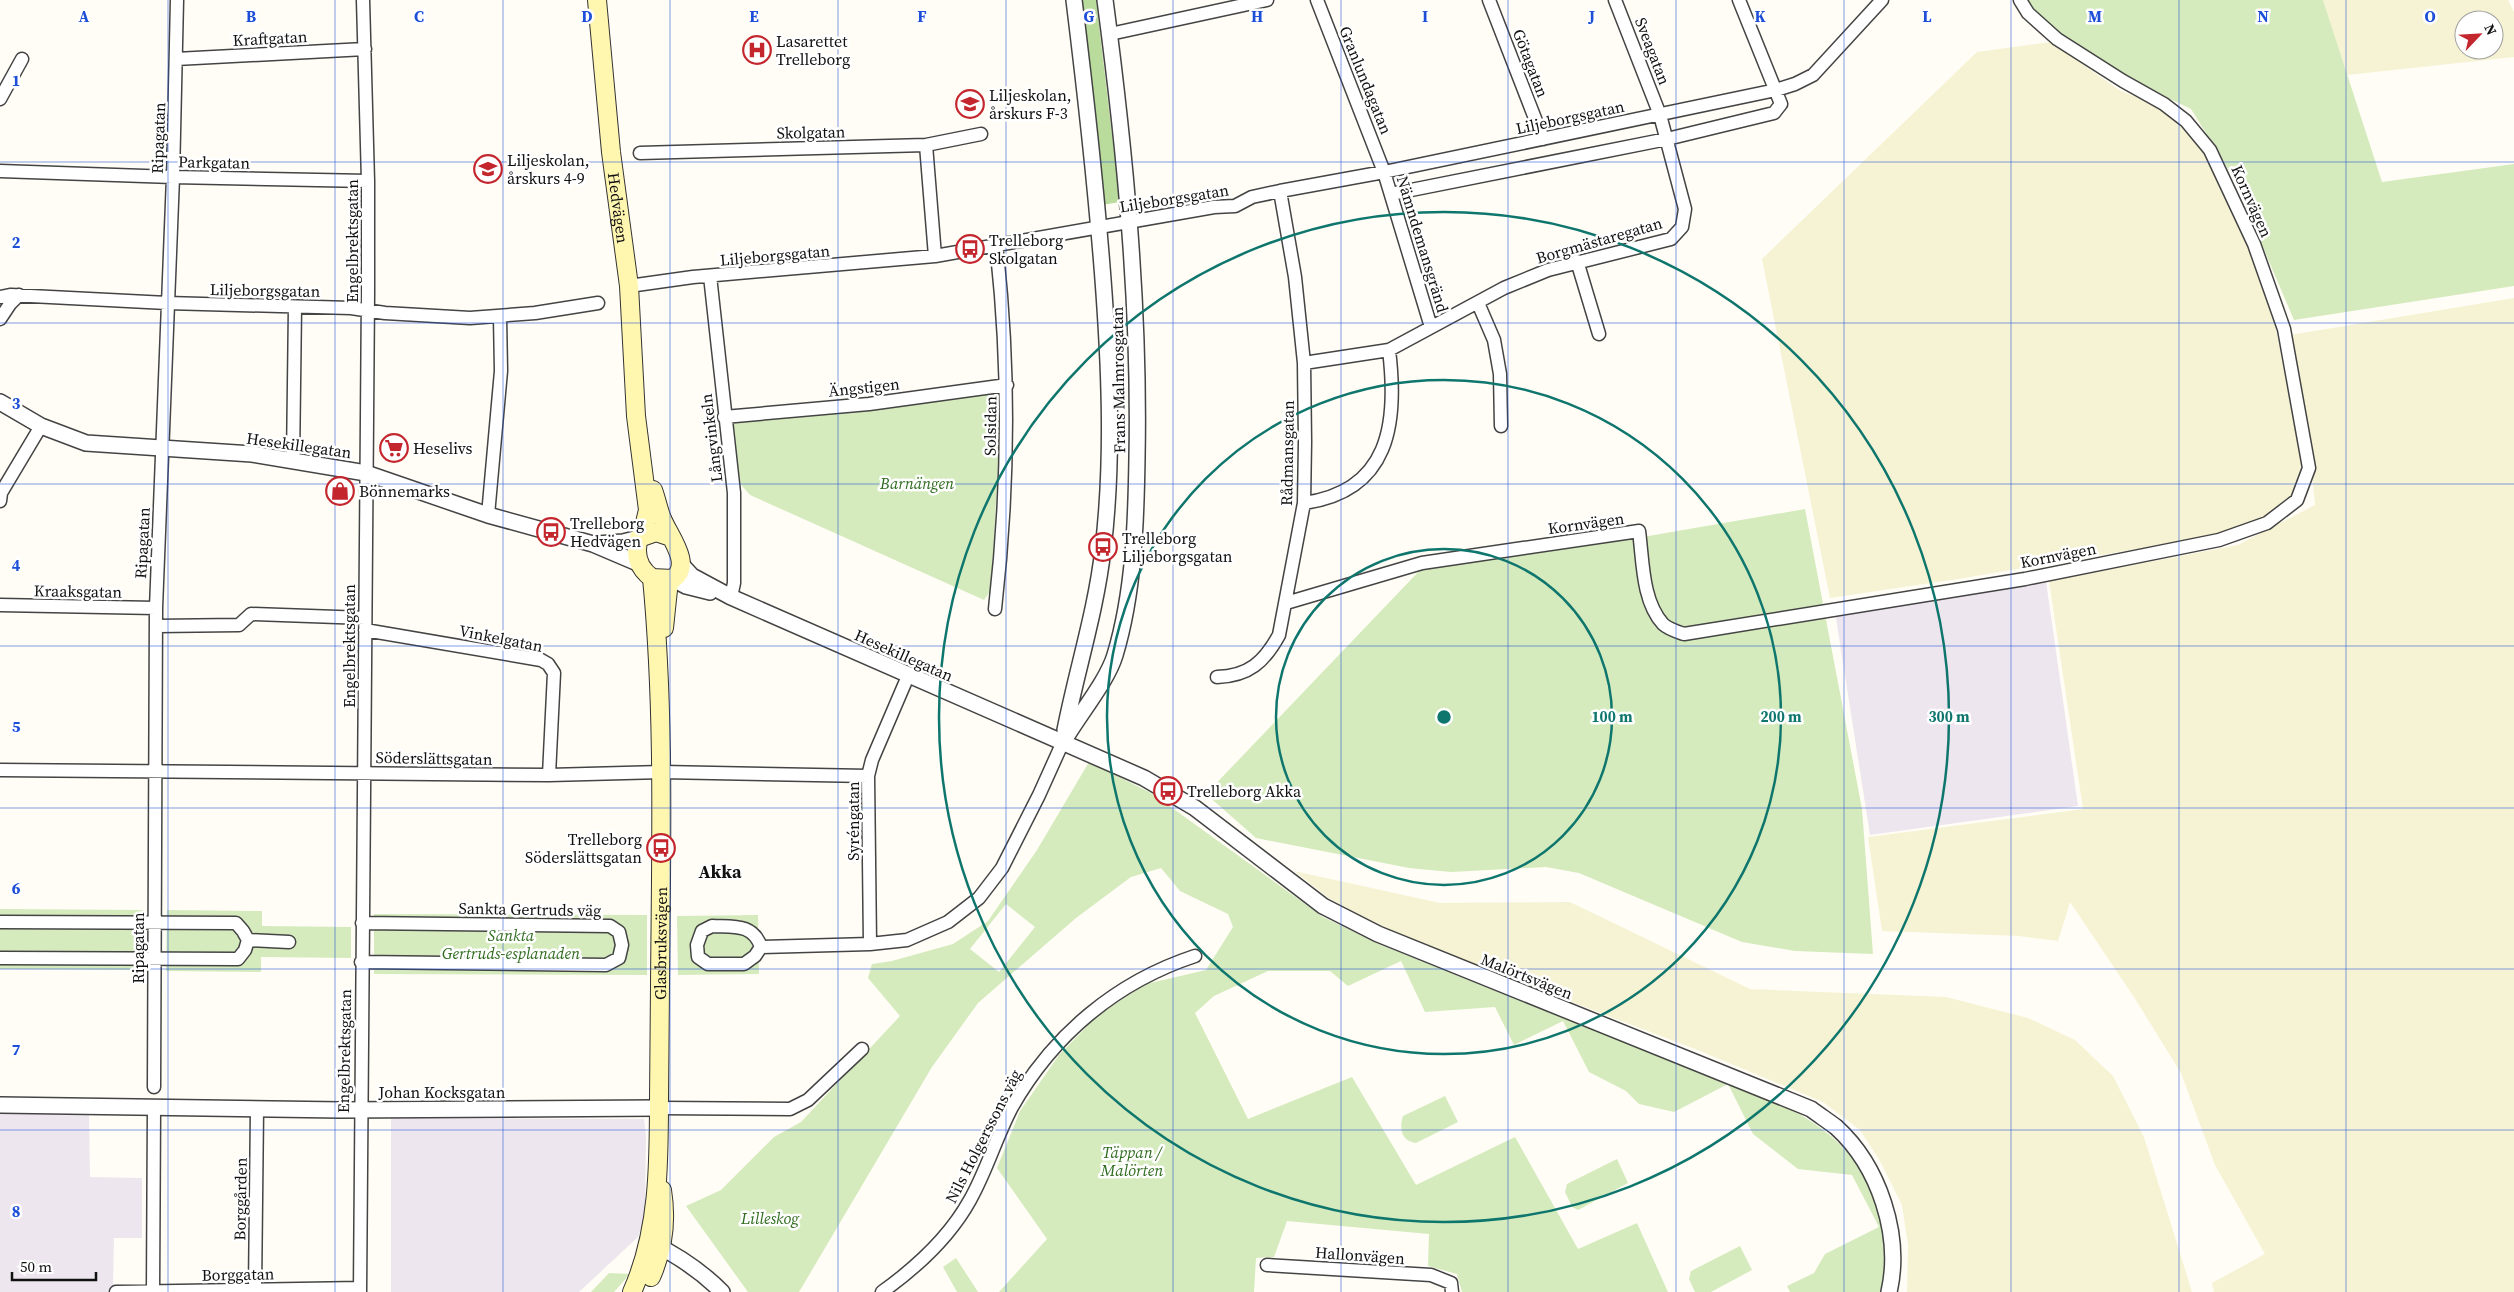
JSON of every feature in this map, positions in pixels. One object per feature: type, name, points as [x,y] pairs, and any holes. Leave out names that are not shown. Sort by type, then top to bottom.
[{"type":"main road","name":"Hedvägen","points":[[597,0],[611,152],[629,286],[636,416],[648,510],[637,551],[640,564]]},
{"type":"main road","name":"Hedvägen","points":[[636,416],[659,508],[671,537],[669,575]]},
{"type":"main road","points":[[641,537],[656,532],[671,537]]},
{"type":"main road","points":[[640,564],[669,575]]},
{"type":"main road","name":"Glasbruksvägen","points":[[644,1292],[654,1271],[659,1168],[662,772],[660,688],[669,575]]},
{"type":"main road","name":"Glasbruksvägen","points":[[632,1292],[655,1245]]},
{"type":"street","name":"Ripagatan","points":[[154,1087],[156,608],[177,0]]},
{"type":"street","name":"Engelbrektsgatan","points":[[360,1290],[361,962],[368,311],[368,181],[363,0]]},
{"type":"street","name":"Frans Malmrosgatan","points":[[1062,744],[1097,599],[1106,512],[1109,424],[1107,337],[1098,227],[1074,0]]},
{"type":"street","name":"Frans Malmrosgatan","points":[[761,946],[870,944],[907,940],[948,922],[979,898],[1002,868],[1040,795],[1062,744],[1115,657],[1125,608],[1137,490],[1138,410],[1129,222],[1106,0]]},
{"type":"street","points":[[1110,34],[1267,0]]},
{"type":"street","name":"Granlundagatan","points":[[1316,0],[1384,172]]},
{"type":"street","name":"Götagatan","points":[[1489,0],[1543,139]]},
{"type":"street","name":"Sveagatan","points":[[1615,0],[1660,115]]},
{"type":"street","points":[[1391,194],[1667,139],[1774,113],[1781,104],[1739,0]]},
{"type":"street","name":"Liljeborgsgatan","points":[[629,286],[710,276],[935,256],[1214,207],[1235,206],[1252,197],[1280,190],[1384,172],[1776,90],[1795,84],[1813,75],[1882,0]]},
{"type":"street","name":"Kornvägen","points":[[1286,603],[1422,563],[1639,531],[1648,595],[1653,611],[1664,626],[1684,634],[2025,579],[2218,540],[2267,523],[2297,500],[2309,468],[2284,329],[2254,244],[2210,150],[2186,121],[2164,104],[2057,40],[2028,13],[2020,0]]},
{"type":"street","name":"Kraftgatan","points":[[176,59],[365,49]]},
{"type":"street","points":[[0,99],[22,59]]},
{"type":"street","name":"Borgmästaregatan","points":[[1304,363],[1389,350],[1504,288],[1548,270],[1671,239],[1682,227],[1685,209],[1660,115]]},
{"type":"street","name":"Skolgatan","points":[[640,152],[926,146],[981,134]]},
{"type":"street","points":[[926,146],[935,256]]},
{"type":"street","name":"Parkgatan","points":[[0,171],[368,181]]},
{"type":"street","name":"Nämndemansgränd","points":[[1384,172],[1431,327]]},
{"type":"street","name":"Rådmansgatan","points":[[1217,677],[1236,676],[1253,668],[1270,651],[1279,635],[1304,503],[1304,363],[1295,277],[1280,190]]},
{"type":"street","name":"Solsidan","points":[[995,609],[1005,486],[1007,385],[996,244]]},
{"type":"street","points":[[1578,261],[1599,334]]},
{"type":"street","name":"Långvinkeln","points":[[710,276],[724,417],[734,493],[734,583],[731,596]]},
{"type":"street","name":"Liljeborgsgatan","points":[[0,297],[19,295],[167,303],[351,308],[368,311],[470,318],[500,317],[598,302]]},
{"type":"street","points":[[0,319],[19,295]]},
{"type":"street","points":[[1478,303],[1494,340],[1500,374],[1501,426]]},
{"type":"street","points":[[293,461],[295,307]]},
{"type":"street","points":[[488,515],[501,371],[500,317]]},
{"type":"street","points":[[1304,503],[1326,500],[1352,488],[1375,465],[1387,439],[1393,409],[1393,383],[1389,350]]},
{"type":"street","name":"Ängstigen","points":[[724,417],[869,404],[1007,385]]},
{"type":"street","name":"Hesekillegatan","points":[[0,402],[41,426],[86,443],[252,454],[366,473],[488,515],[593,544],[640,564]]},
{"type":"street","points":[[0,501],[1,493],[41,426]]},
{"type":"street","name":"Hesekillegatan","points":[[593,544],[623,542],[641,537]]},
{"type":"street","name":"Hesekillegatan","points":[[669,575],[686,586],[731,596],[1062,744]]},
{"type":"street","name":"Kraaksgatan","points":[[0,605],[156,608]]},
{"type":"street","name":"Vinkelgatan","points":[[156,626],[239,625],[251,614],[365,624],[541,660],[548,664],[554,673],[549,775]]},
{"type":"street","name":"Syréngatan","points":[[870,944],[868,776],[872,760],[908,676]]},
{"type":"street","name":"Malörtsvägen","points":[[1062,744],[1144,778],[1168,791],[1195,808],[1324,906],[1378,934],[1811,1110],[1836,1128],[1863,1160],[1880,1193],[1890,1227],[1894,1260],[1889,1292]]},
{"type":"street","name":"Söderslättsgatan","points":[[0,770],[549,775],[662,772],[868,776]]},
{"type":"street","points":[[0,922],[236,923],[248,940],[245,950],[238,960],[0,958]]},
{"type":"street","name":"Sankta Gertruds väg","points":[[361,962],[606,965],[619,958],[622,945],[619,932],[610,926],[362,924]]},
{"type":"street","points":[[712,926],[745,927],[758,936],[761,946],[755,956],[744,964],[708,964],[698,957],[696,945],[702,931],[712,926]]},
{"type":"street","points":[[248,940],[289,942]]},
{"type":"street","name":"Nils Holgerssons väg","points":[[882,1292],[922,1262],[954,1223],[970,1200],[1012,1108],[1034,1071],[1060,1040],[1092,1010],[1124,989],[1151,974],[1195,956]]},
{"type":"street","name":"Johan Kocksgatan","points":[[0,1105],[360,1110],[790,1109],[808,1100],[862,1049]]},
{"type":"street","points":[[153,1292],[154,1108]]},
{"type":"street","name":"Borggården","points":[[255,1290],[257,1109]]},
{"type":"street","points":[[655,1245],[702,1272],[722,1292]]},
{"type":"street","name":"Hallonvägen","points":[[1267,1265],[1431,1275],[1451,1287]]},
{"type":"street","name":"Borggatan","points":[[116,1292],[360,1290]]},
{"type":"shaded area","points":[[2323,0],[2508,0],[2514,12],[2514,57],[2504,58],[2504,10],[2454,10],[2454,60],[2486,60],[2347,75]]},
{"type":"shaded area","points":[[2051,42],[2119,90],[2163,108],[2186,127],[2203,148],[2244,229],[2272,309],[2302,461],[2297,487],[2284,505],[2264,519],[2203,538],[1958,579],[1830,598],[1762,259],[1977,52]]},
{"type":"shaded area","points":[[2514,298],[2514,1292],[2214,1292],[2212,1283],[2265,1254],[2215,1165],[2181,1073],[2134,997],[2070,902],[2058,941],[2019,936],[1882,931],[1868,837],[2083,809],[2049,581],[2238,545],[2315,505],[2310,455],[2290,335]]},
{"type":"shaded area","points":[[2046,581],[2078,806],[1870,835],[1835,612]]},
{"type":"shaded area","points":[[1294,871],[1440,903],[1570,902],[1750,989],[1946,997],[2028,1018],[2075,1040],[2113,1076],[2144,1137],[2192,1292],[1907,1292],[1908,1245],[1902,1205],[1880,1161],[1860,1130],[1823,1102],[1700,1051],[1402,937],[1330,899]]},
{"type":"shaded area","points":[[89,1112],[90,1177],[142,1178],[142,1238],[114,1238],[113,1284],[143,1285],[143,1292],[0,1292],[0,1113]]},
{"type":"shaded area","points":[[391,1118],[644,1119],[646,1136],[645,1216],[638,1237],[579,1292],[391,1292]]},
{"type":"green space","points":[[1079,0],[1096,0],[1120,202],[1102,205]]},
{"type":"green space","points":[[2025,0],[2323,0],[2382,182],[2514,164],[2514,286],[2294,320],[2233,177],[2191,109],[2131,80],[2058,32]]},
{"type":"green space","name":"Barnängen","points":[[993,393],[1002,397],[991,590],[984,600],[750,495],[736,479],[730,427],[735,422],[864,411]]},
{"type":"green space","points":[[1805,509],[1862,809],[1873,954],[1795,951],[1742,942],[1579,873],[1546,867],[1451,872],[1409,868],[1256,838],[1206,794],[1422,568],[1637,538]]},
{"type":"green space","points":[[1089,762],[1153,794],[1323,917],[1379,944],[1633,1046],[1740,1086],[1787,1107],[1828,1134],[1846,1151],[1869,1183],[1876,1200],[1883,1235],[1883,1292],[1790,1292],[1787,1286],[1814,1273],[1825,1254],[1879,1227],[1852,1175],[1798,1169],[1753,1134],[1728,1084],[1674,1112],[1639,1104],[1626,1091],[1589,1072],[1563,1021],[1514,1045],[1495,1007],[1425,1012],[1401,961],[1348,986],[1330,971],[1268,971],[1214,996],[1195,1013],[1248,1119],[1352,1077],[1416,1185],[1515,1137],[1578,1249],[1637,1223],[1668,1292],[1462,1292],[1457,1274],[1428,1266],[1429,1234],[1287,1221],[1274,1257],[1256,1258],[1254,1292],[999,1292],[1047,1239],[997,1168],[1020,1111],[1059,1055],[1098,1015],[1146,984],[1206,970],[1233,927],[1228,914],[1180,891],[1161,868],[1131,877],[1076,918],[978,1003],[932,1067],[799,1292],[748,1292],[686,1206],[721,1190],[774,1137],[801,1122],[900,1016],[868,978],[872,964],[892,961],[953,944],[988,921],[1037,850]],"holes":[[[1006,904],[1035,927],[999,972],[970,949]]]},
{"type":"green space","points":[[0,909],[144,910],[144,970],[0,969]]},
{"type":"green space","points":[[167,910],[262,911],[262,926],[351,927],[351,958],[261,957],[261,972],[166,971]]},
{"type":"green space","name":"Sankta Gertruds-esplanaden","points":[[374,914],[647,915],[647,975],[374,974]]},
{"type":"green space","points":[[758,915],[759,974],[678,975],[677,916]]},
{"type":"green space","points":[[1445,1096],[1458,1122],[1416,1143],[1407,1140],[1401,1129],[1403,1116]]},
{"type":"green space","points":[[1617,1159],[1628,1183],[1578,1210],[1572,1207],[1565,1192],[1567,1184]]},
{"type":"green space","points":[[1740,1246],[1752,1270],[1711,1292],[1695,1292],[1689,1279],[1691,1271]]},
{"type":"green space","points":[[956,1258],[978,1292],[957,1292],[943,1267]]},
{"type":"green space","points":[[609,1273],[630,1274],[614,1292],[591,1292]]},
{"type":"place","name":"Lasarettet Trelleborg","points":[[757,50]]},
{"type":"place","name":"Liljeskolan, årskurs F-3","points":[[970,104]]},
{"type":"place","name":"Liljeskolan, årskurs 4-9","points":[[488,169]]},
{"type":"place","name":"Trelleborg Skolgatan","points":[[970,249]]},
{"type":"place","name":"Heselivs","points":[[394,448]]},
{"type":"place","name":"Bönnemarks","points":[[340,491]]},
{"type":"place","name":"Trelleborg Hedvägen","points":[[551,532]]},
{"type":"place","name":"Trelleborg Liljeborgsgatan","points":[[1103,547]]},
{"type":"place","name":"Trelleborg Akka","points":[[1168,791]]},
{"type":"place","name":"Trelleborg Söderslättsgatan","points":[[661,848]]},
{"type":"district","name":"Akka","points":[[720,871]]},
{"type":"park label","name":"Täppan / Malörten","points":[[1132,1161]]},
{"type":"park label","name":"Lilleskog","points":[[770,1218]]}]
